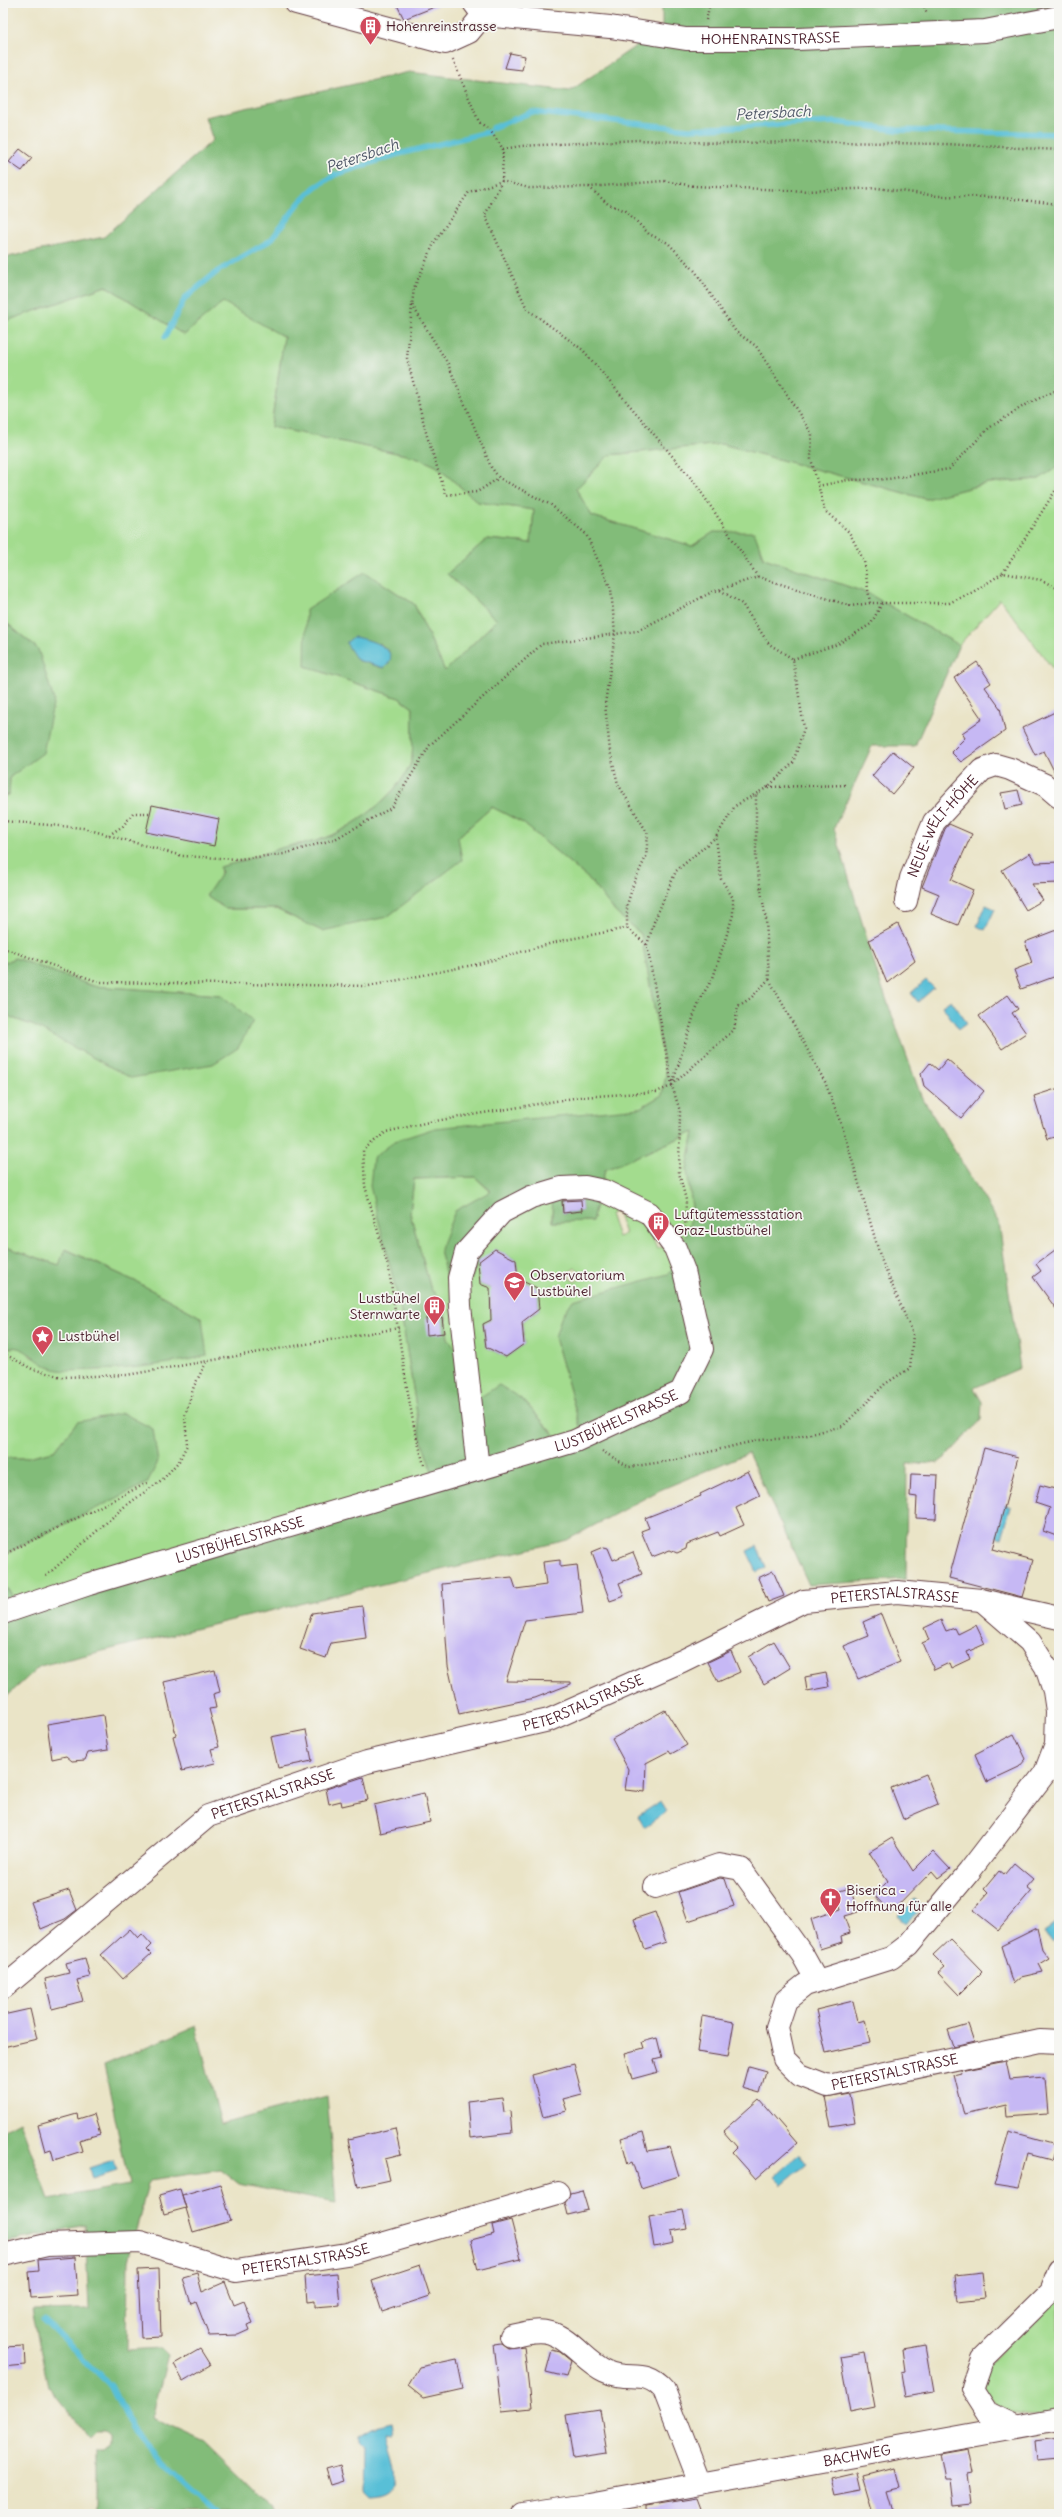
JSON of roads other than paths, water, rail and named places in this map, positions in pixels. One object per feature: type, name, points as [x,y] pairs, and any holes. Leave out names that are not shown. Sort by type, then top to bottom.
[{"type":"street","name":"HOHENRAINSTRASSE","points":[[296,3],[446,43],[469,32],[478,9],[686,39],[798,39],[985,31],[1059,17]]},
{"type":"street","name":"NEUE-WELT-HÖHE","points":[[906,901],[911,878],[934,822],[982,770],[996,765],[1010,769],[1045,785],[1059,797]]},
{"type":"street","name":"LUSTBÜHELSTRASSE","points":[[3,1613],[88,1584],[583,1437],[681,1392],[702,1349],[684,1271],[675,1248],[649,1213],[610,1193],[585,1187],[561,1188],[531,1197],[502,1212],[485,1228],[466,1252],[459,1278],[478,1468]]},
{"type":"street","name":"PETERSTALSTRASSE","points":[[3,1988],[208,1816],[367,1762],[549,1720],[682,1661],[804,1601],[897,1592],[982,1600],[1030,1642],[1046,1667],[1054,1691],[1057,1711],[1056,1744],[1045,1773],[969,1872],[908,1945],[891,1958],[805,1984],[786,2000],[777,2027],[784,2059],[800,2075],[828,2086],[1040,2041],[1059,2042]]},
{"type":"street","points":[[982,1600],[1059,1618]]},
{"type":"street","points":[[655,1886],[719,1865],[741,1869],[802,1954],[817,1981]]},
{"type":"street","name":"PETERSTALSTRASSE","points":[[3,2255],[47,2245],[140,2242],[236,2271],[346,2254],[558,2193]]},
{"type":"street","points":[[1059,2271],[1051,2291],[982,2359],[972,2388],[988,2413],[1013,2426],[1059,2419]]},
{"type":"street","points":[[511,2336],[542,2331],[551,2333],[566,2341],[605,2371],[618,2376],[645,2376],[655,2380],[664,2390],[700,2483]]},
{"type":"street","name":"BACHWEG","points":[[522,2514],[589,2504],[1013,2426]]},
{"type":"water","points":[[353,637],[367,640],[382,646],[388,651],[390,662],[384,668],[357,660],[346,643]]},
{"type":"water","points":[[986,905],[995,909],[985,930],[977,926]]},
{"type":"water","points":[[926,980],[934,988],[918,1002],[911,993]]},
{"type":"water","points":[[951,1000],[967,1023],[959,1029],[942,1006]]},
{"type":"water","points":[[1004,1505],[1011,1507],[1002,1538],[991,1535]]},
{"type":"water","points":[[757,1546],[766,1567],[757,1572],[747,1551]]},
{"type":"water","points":[[661,1801],[667,1811],[644,1827],[638,1816]]},
{"type":"water","points":[[915,1899],[923,1908],[905,1923],[898,1915]]},
{"type":"water","points":[[1059,1921],[1059,1936],[1052,1941],[1045,1931]]},
{"type":"water","points":[[799,2154],[807,2164],[782,2185],[774,2177]]},
{"type":"water","points":[[113,2160],[117,2171],[92,2179],[89,2168]]},
{"type":"water","points":[[392,2423],[394,2435],[387,2434],[396,2464],[395,2482],[391,2489],[383,2493],[370,2495],[364,2489],[365,2446],[358,2441],[358,2436],[371,2428]]},
{"type":"waterway","name":"Petersbach","points":[[492,128],[532,112],[689,129],[836,122],[897,130],[1059,134]]},
{"type":"waterway","name":"Petersbach","points":[[165,337],[185,298],[218,271],[271,240],[300,202],[315,187],[335,175],[399,154],[488,132]]},
{"type":"waterway","points":[[44,2320],[111,2386],[132,2429],[164,2466],[216,2514]]},
{"type":"place","name":"Hohenreinstrasse","points":[[371,46]]},
{"type":"place","name":"Luftgütemessstation Graz-Lustbühel","points":[[659,1242]]},
{"type":"place","name":"Observatorium Lustbühel","points":[[514,1302]]},
{"type":"place","name":"Lustbühel Sternwarte","points":[[435,1326]]},
{"type":"place","name":"Lustbühel","points":[[42,1356]]},
{"type":"place","name":"Biserica - Hoffnung für alle","points":[[830,1918]]}]
